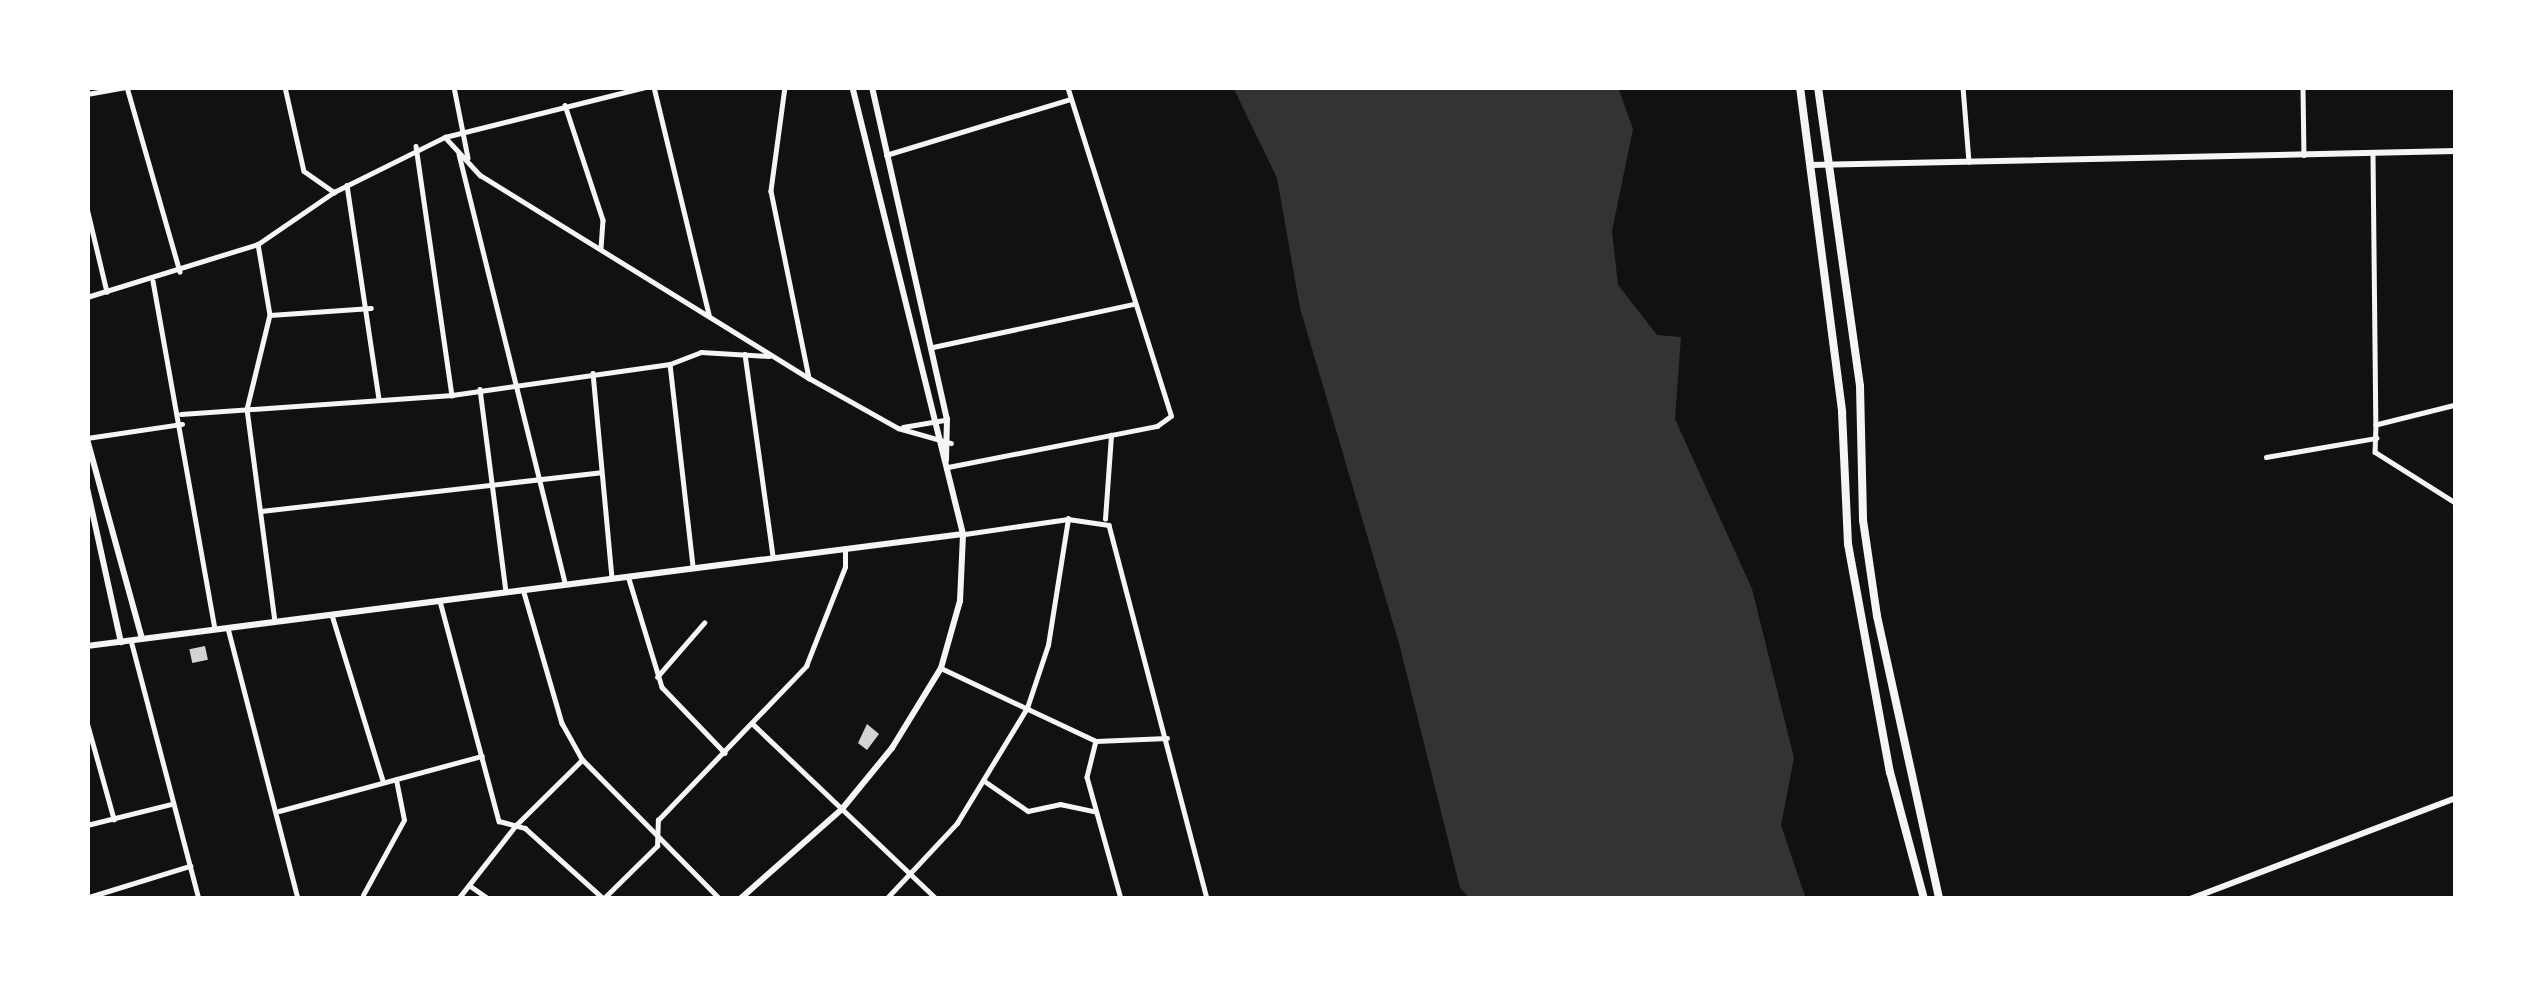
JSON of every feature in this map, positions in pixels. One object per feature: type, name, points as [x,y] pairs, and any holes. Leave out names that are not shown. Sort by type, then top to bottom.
[{"type":"main road","points":[[1800,87],[1841,396],[1850,556],[1890,772],[1924,899]]},
{"type":"main road","points":[[1818,87],[1860,386],[1867,548],[1905,767],[1939,899]]},
{"type":"street","points":[[87,94],[126,87],[181,273]]},
{"type":"street","points":[[285,87],[304,171],[321,190],[334,192]]},
{"type":"street","points":[[454,87],[469,165]]},
{"type":"street","points":[[87,297],[181,273],[258,244],[334,192],[416,146],[463,127],[645,87]]},
{"type":"street","points":[[654,87],[710,318]]},
{"type":"street","points":[[785,87],[770,191],[808,378]]},
{"type":"street","points":[[740,899],[842,809],[892,748],[941,668],[960,601],[963,534],[852,87]]},
{"type":"street","points":[[872,87],[947,419],[951,443],[947,464]]},
{"type":"street","points":[[947,464],[1167,423],[1171,416],[1067,87]]},
{"type":"street","points":[[1964,87],[1969,162]]},
{"type":"street","points":[[2303,87],[2304,155]]},
{"type":"street","points":[[886,154],[1071,98]]},
{"type":"street","points":[[565,104],[603,220],[601,248]]},
{"type":"street","points":[[446,137],[469,165],[808,378],[898,428],[938,444],[951,443]]},
{"type":"street","points":[[416,146],[452,395]]},
{"type":"street","points":[[458,148],[498,328],[519,381],[544,478],[565,582]]},
{"type":"street","points":[[1810,165],[2456,152]]},
{"type":"street","points":[[2373,154],[2380,458],[2456,503]]},
{"type":"street","points":[[347,185],[371,308],[380,399]]},
{"type":"street","points":[[87,208],[107,292]]},
{"type":"street","points":[[258,244],[270,315],[247,409],[275,621]]},
{"type":"street","points":[[153,281],[181,414],[215,629]]},
{"type":"street","points":[[929,348],[1133,304]]},
{"type":"street","points":[[270,315],[371,308]]},
{"type":"street","points":[[181,414],[452,395],[519,381],[670,364],[701,352],[774,356]]},
{"type":"street","points":[[745,354],[773,559]]},
{"type":"street","points":[[670,364],[693,568]]},
{"type":"street","points":[[593,373],[612,576]]},
{"type":"street","points":[[480,389],[506,591]]},
{"type":"street","points":[[2376,425],[2456,405]]},
{"type":"street","points":[[898,428],[947,419]]},
{"type":"street","points":[[142,639],[87,438],[182,424]]},
{"type":"street","points":[[1111,435],[1105,521],[1120,548],[1207,899]]},
{"type":"street","points":[[2266,457],[2376,438]]},
{"type":"street","points":[[261,511],[601,472]]},
{"type":"street","points":[[87,488],[121,642]]},
{"type":"street","points":[[87,646],[1068,519],[1105,521]]},
{"type":"street","points":[[886,899],[986,782],[1027,707],[1048,645],[1068,519]]},
{"type":"street","points":[[440,599],[500,821],[516,825],[603,899],[657,846],[658,820],[754,725],[818,644],[845,549]]},
{"type":"street","points":[[628,574],[657,677],[725,752]]},
{"type":"street","points":[[523,589],[562,723],[582,760],[720,899]]},
{"type":"street","points":[[332,614],[383,781]]},
{"type":"street","points":[[657,677],[704,623]]},
{"type":"street","points":[[228,628],[298,899]]},
{"type":"street","points":[[131,640],[199,899]]},
{"type":"street","points":[[941,668],[1096,741],[1168,737]]},
{"type":"street","points":[[87,722],[114,819]]},
{"type":"street","points":[[754,725],[937,899]]},
{"type":"street","points":[[1096,741],[1088,777],[1121,899]]},
{"type":"street","points":[[276,812],[482,756]]},
{"type":"street","points":[[87,760],[96,757]]},
{"type":"street","points":[[458,899],[516,825],[582,760]]},
{"type":"street","points":[[318,899],[366,897],[404,820],[396,778]]},
{"type":"street","points":[[986,782],[1028,811],[1060,804],[1096,812]]},
{"type":"street","points":[[2190,899],[2456,798]]},
{"type":"street","points":[[87,825],[171,804]]},
{"type":"street","points":[[88,896],[190,866]]},
{"type":"street","points":[[469,885],[489,899]]},
{"type":"street","points":[[125,886],[129,899]]},
{"type":"shaded area","points":[[1233,87],[1618,87],[1633,129],[1612,231],[1618,285],[1657,335],[1681,337],[1675,419],[1752,589],[1794,758],[1781,825],[1806,899],[1470,899],[1460,888],[1400,647],[1300,308],[1277,178]]},
{"type":"building","points":[[205,646],[208,660],[192,663],[189,649]]},
{"type":"building","points":[[867,724],[879,734],[867,750],[858,743]]}]
